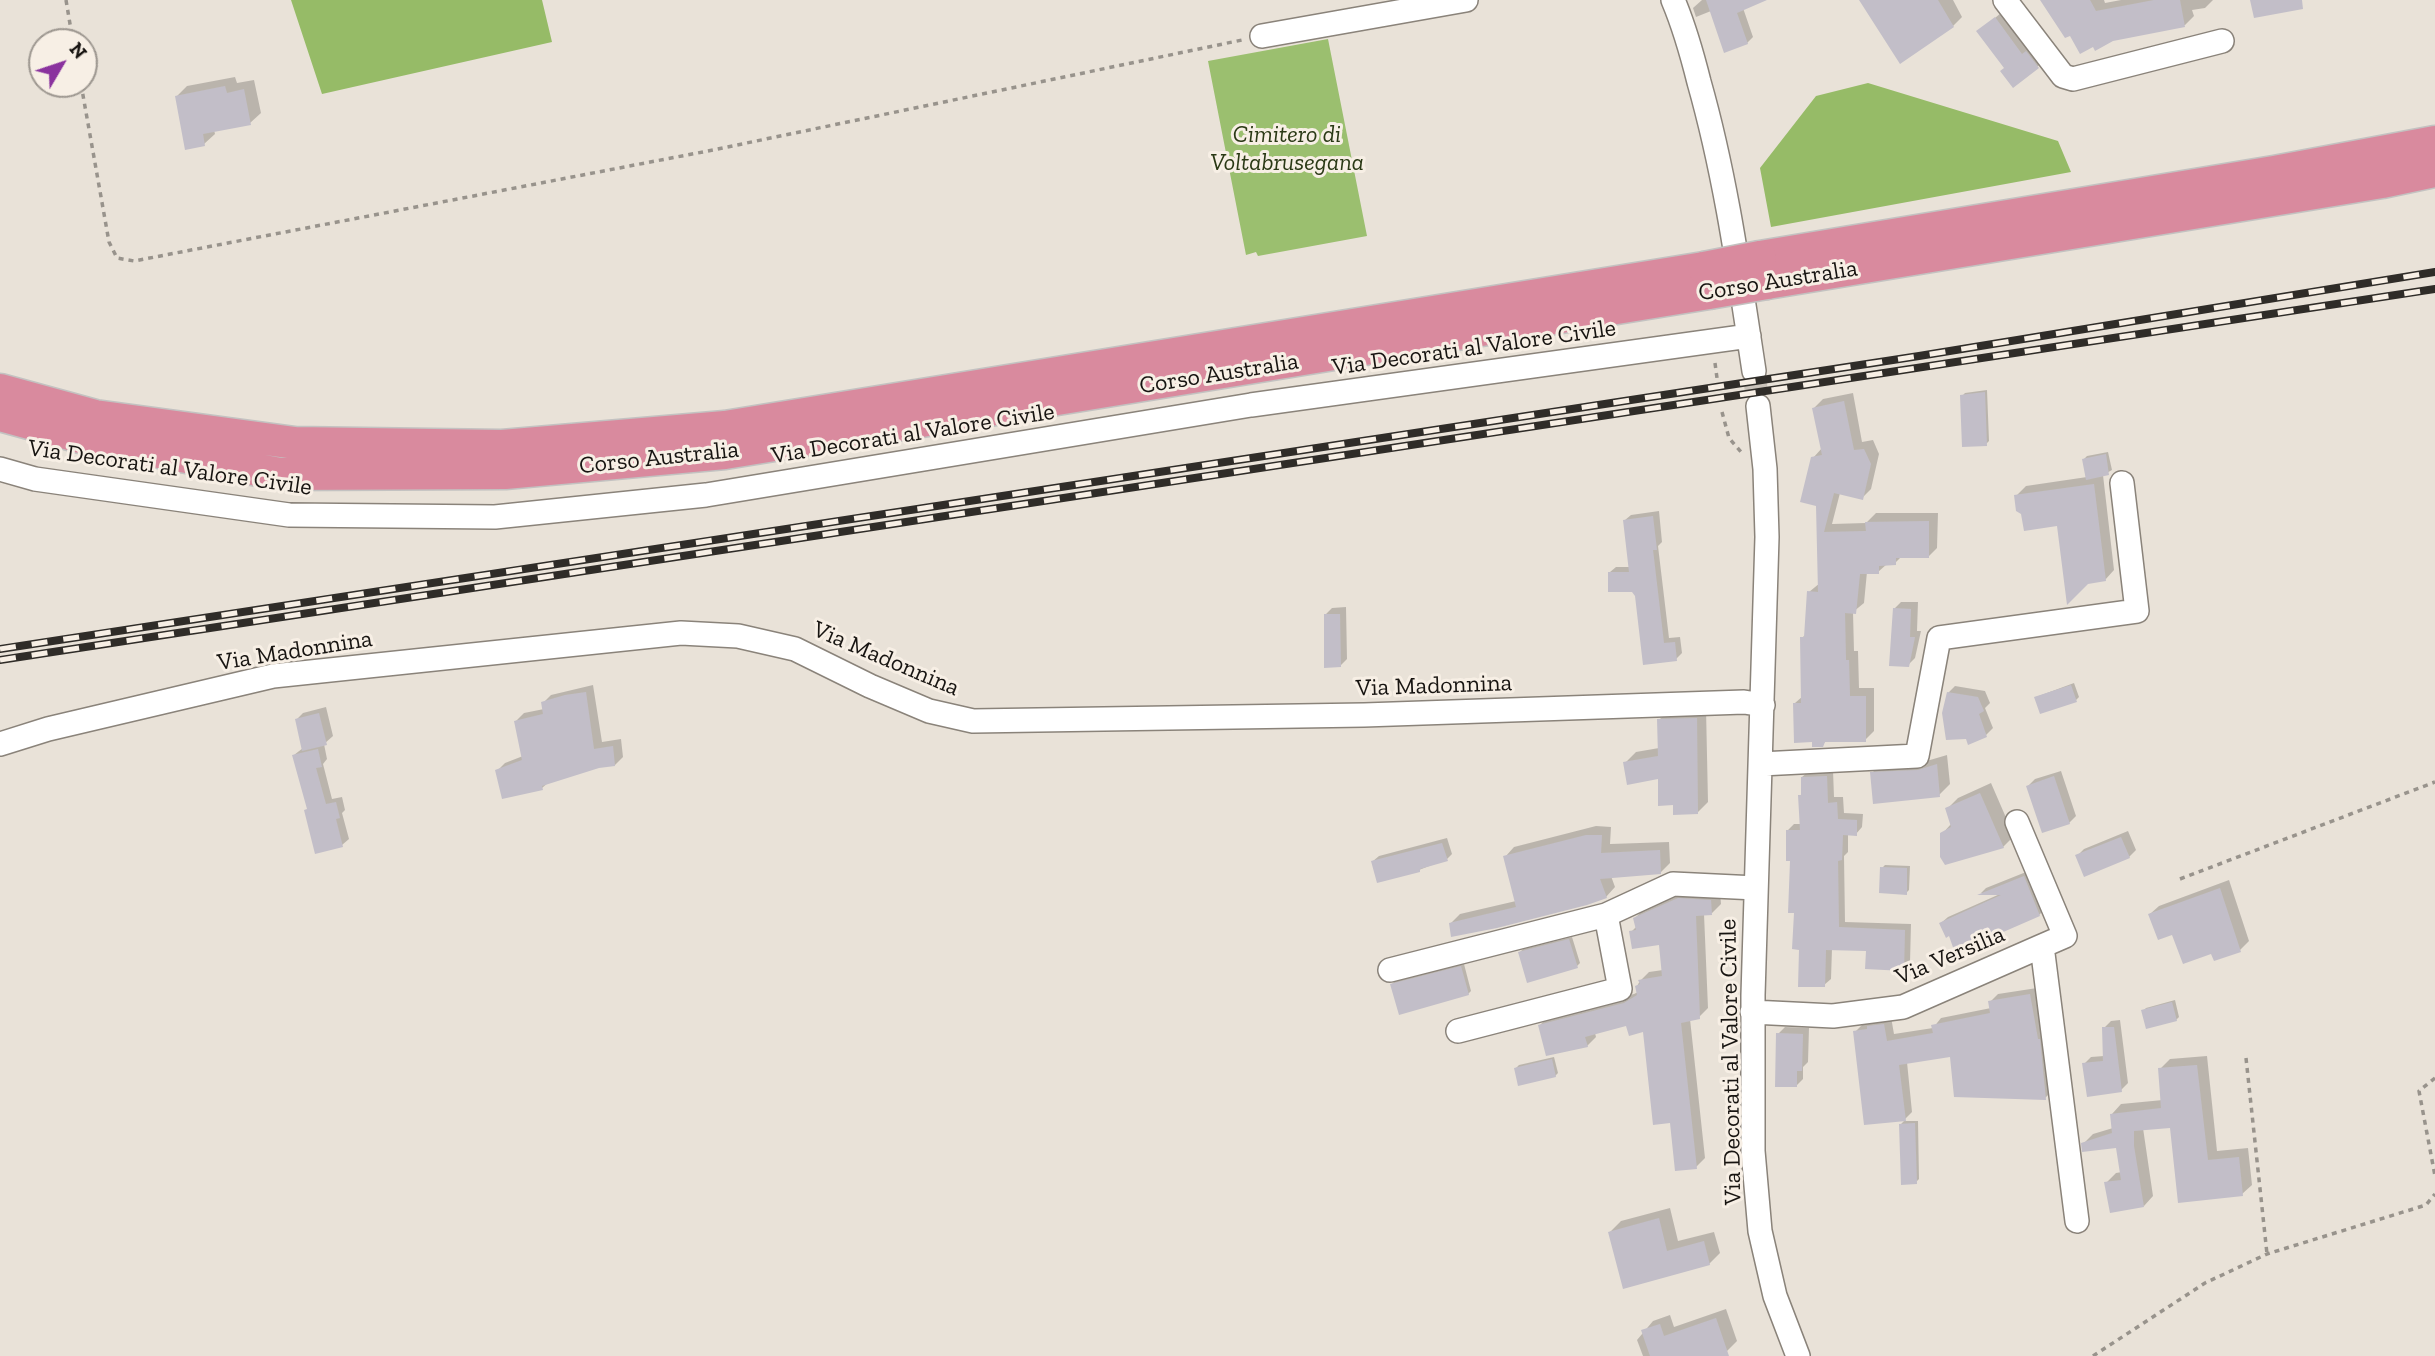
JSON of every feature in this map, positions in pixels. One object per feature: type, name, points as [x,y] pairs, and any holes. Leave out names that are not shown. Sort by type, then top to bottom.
[{"type":"highway","name":"Corso Australia","points":[[0,415],[88,439],[280,474],[505,473],[725,453],[1763,270],[2435,142]]},
{"type":"highway","name":"Corso Australia","points":[[1763,270],[2382,182],[2435,171]]},
{"type":"highway","name":"Corso Australia","points":[[0,390],[95,416],[295,443],[502,446],[725,427],[1707,280]]},
{"type":"street","points":[[1262,36],[1466,0]]},
{"type":"street","points":[[1673,0],[1682,20],[1713,129],[1733,226],[1754,371]]},
{"type":"street","points":[[2005,0],[2063,76],[2073,79],[2222,41]]},
{"type":"street","name":"Via Decorati al Valore Civile","points":[[0,468],[35,479],[289,515],[495,517],[706,495],[1251,405],[1749,336]]},
{"type":"street","name":"Via Decorati al Valore Civile","points":[[1758,405],[1764,454],[1767,537],[1752,1013],[1753,1151],[1760,1231],[1775,1296],[1798,1356]]},
{"type":"street","points":[[1761,764],[1917,756],[1939,638],[2137,611],[2122,483]]},
{"type":"street","name":"Via Madonnina","points":[[0,744],[48,729],[273,676],[681,633],[738,636],[795,649],[929,710],[973,721],[1364,715],[1744,702],[1763,705]]},
{"type":"street","name":"Via Versilia","points":[[1752,1013],[1833,1016],[1903,1007],[2065,936],[2017,822]]},
{"type":"street","name":"Via Decorati al Valore Civile","points":[[1390,970],[1606,915],[1673,884],[1756,888]]},
{"type":"street","points":[[1458,1031],[1620,989],[1606,915]]},
{"type":"street","name":"Via Versilia","points":[[2042,946],[2077,1221]]},
{"type":"path","points":[[66,0],[71,28]]},
{"type":"path","points":[[83,98],[109,242],[117,258],[134,261],[713,150],[1262,36]]},
{"type":"path","points":[[2180,879],[2435,782]]},
{"type":"path","points":[[2246,1058],[2267,1254]]},
{"type":"path","points":[[2435,1078],[2420,1091],[2435,1176]]},
{"type":"path","points":[[2093,1356],[2205,1283],[2267,1254],[2426,1205],[2435,1194]]},
{"type":"green space","points":[[291,0],[542,0],[552,42],[322,94]]},
{"type":"green space","name":"Cimitero di Voltabrusegana","points":[[1328,39],[1367,236],[1258,256],[1256,252],[1246,255],[1208,61]]},
{"type":"green space","points":[[1868,83],[2058,141],[2071,172],[1771,227],[1760,168],[1816,96]]},
{"type":"building","points":[[1706,0],[1767,0],[1737,13],[1748,44],[1724,53]]},
{"type":"building","points":[[1859,0],[1938,0],[1954,27],[1900,64]]},
{"type":"building","points":[[2040,0],[2090,0],[2096,11],[2154,0],[2180,0],[2185,27],[2113,41],[2095,51],[2093,47],[2080,54],[2070,36],[2065,38]]},
{"type":"building","points":[[2250,0],[2302,0],[2303,9],[2254,18]]},
{"type":"building","points":[[1995,17],[2022,54],[2026,51],[2039,68],[2013,88],[2000,71],[2004,68],[1976,31]]},
{"type":"building","points":[[225,86],[227,93],[244,89],[251,125],[203,134],[205,146],[185,150],[175,96]]},
{"type":"building","points":[[1985,392],[1987,446],[1962,447],[1960,395]]},
{"type":"building","points":[[1844,401],[1854,450],[1864,449],[1871,464],[1863,500],[1834,493],[1824,532],[1866,531],[1865,522],[1929,521],[1929,558],[1896,558],[1896,565],[1879,566],[1879,574],[1860,574],[1856,614],[1845,613],[1846,660],[1849,660],[1850,696],[1866,696],[1866,742],[1825,742],[1823,747],[1812,747],[1812,742],[1794,743],[1793,703],[1801,703],[1800,637],[1804,637],[1807,591],[1818,592],[1816,506],[1800,502],[1811,457],[1822,455],[1812,408]]},
{"type":"building","points":[[2106,454],[2109,475],[2086,480],[2082,459]]},
{"type":"building","points":[[2094,484],[2106,581],[2088,584],[2067,605],[2057,526],[2024,531],[2021,514],[2016,511],[2014,495]]},
{"type":"building","points":[[1653,516],[1657,550],[1653,550],[1664,643],[1675,642],[1677,661],[1643,665],[1635,596],[1632,592],[1608,592],[1608,572],[1629,572],[1623,520]]},
{"type":"building","points":[[1893,608],[1911,609],[1910,637],[1915,637],[1909,667],[1889,666]]},
{"type":"building","points":[[1324,614],[1340,614],[1341,667],[1324,668]]},
{"type":"building","points":[[2071,685],[2077,702],[2040,714],[2034,697]]},
{"type":"building","points":[[586,692],[594,749],[613,746],[615,766],[599,768],[542,786],[543,790],[502,799],[495,770],[522,760],[514,721],[543,714],[541,702]]},
{"type":"building","points":[[1947,692],[1978,697],[1984,711],[1979,714],[1987,737],[1968,745],[1966,739],[1946,740],[1942,713]]},
{"type":"building","points":[[319,713],[327,745],[302,751],[295,719]]},
{"type":"building","points":[[1697,718],[1698,814],[1673,815],[1673,805],[1658,806],[1658,779],[1627,785],[1623,762],[1658,756],[1657,719]]},
{"type":"building","points":[[318,749],[322,767],[316,768],[326,804],[336,802],[340,818],[336,819],[343,847],[315,854],[304,810],[307,809],[292,755]]},
{"type":"building","points":[[1937,764],[1940,797],[1873,804],[1870,772],[1918,770]]},
{"type":"building","points":[[1827,776],[1828,803],[1837,802],[1838,819],[1857,820],[1857,836],[1843,835],[1842,860],[1838,861],[1839,927],[1905,930],[1904,971],[1865,969],[1866,951],[1826,950],[1825,987],[1798,987],[1799,950],[1792,949],[1794,913],[1788,913],[1790,861],[1786,861],[1786,830],[1800,830],[1798,795],[1801,795],[1801,777]]},
{"type":"building","points":[[2054,776],[2070,824],[2042,833],[2026,786]]},
{"type":"building","points":[[1980,793],[2004,848],[1945,865],[1940,857],[1940,833],[1951,827],[1945,808]]},
{"type":"building","points":[[1586,835],[1602,835],[1601,853],[1660,850],[1661,874],[1600,879],[1607,898],[1497,928],[1451,937],[1449,923],[1516,907],[1503,856]]},
{"type":"building","points":[[2121,837],[2130,858],[2084,877],[2075,855]]},
{"type":"building","points":[[1442,843],[1448,861],[1420,869],[1420,872],[1377,883],[1371,861]]},
{"type":"building","points":[[1880,867],[1907,868],[1907,895],[1879,893]]},
{"type":"building","points":[[2024,876],[2040,916],[1955,953],[1949,936],[1946,938],[1939,923],[2001,895],[1977,895]]},
{"type":"building","points":[[2220,888],[2241,952],[2214,961],[2211,954],[2183,964],[2172,935],[2158,940],[2148,914]]},
{"type":"building","points":[[1678,898],[1711,900],[1712,915],[1696,916],[1700,1019],[1681,1023],[1697,1169],[1675,1171],[1670,1123],[1653,1125],[1643,1032],[1629,1036],[1626,1026],[1585,1037],[1588,1047],[1546,1056],[1538,1025],[1624,1003],[1637,995],[1635,986],[1640,984],[1638,980],[1662,976],[1659,945],[1632,949],[1629,931],[1636,930],[1633,918]]},
{"type":"building","points":[[1569,939],[1578,968],[1527,983],[1518,952]]},
{"type":"building","points":[[1461,966],[1469,995],[1399,1015],[1390,984]]},
{"type":"building","points":[[2030,994],[2040,1039],[2046,1100],[1954,1097],[1950,1057],[1899,1065],[1906,1121],[1864,1125],[1853,1031],[1884,1024],[1887,1041],[1933,1033],[1931,1025],[1990,1013],[1988,1001]]},
{"type":"building","points":[[2172,1002],[2177,1021],[2146,1029],[2141,1010]]},
{"type":"building","points":[[2102,1027],[2114,1027],[2122,1092],[2087,1097],[2082,1063],[2103,1061]]},
{"type":"building","points":[[1776,1033],[1803,1034],[1802,1071],[1797,1071],[1797,1087],[1775,1087]]},
{"type":"building","points":[[1552,1059],[1556,1077],[1518,1086],[1514,1068]]},
{"type":"building","points":[[2197,1065],[2208,1160],[2239,1157],[2243,1196],[2178,1203],[2170,1128],[2134,1131],[2144,1207],[2110,1213],[2104,1182],[2121,1180],[2116,1148],[2082,1152],[2081,1143],[2112,1133],[2110,1114],[2161,1108],[2158,1068]]},
{"type":"building","points":[[1915,1123],[1917,1184],[1901,1185],[1899,1124]]},
{"type":"building","points":[[1659,1218],[1667,1251],[1704,1241],[1710,1265],[1623,1289],[1608,1232]]},
{"type":"building","points":[[1716,1318],[1729,1356],[1650,1356],[1641,1330],[1660,1324],[1664,1336]]},
{"type":"tunnel","points":[[1754,371],[1758,406]]},
{"type":"railway","points":[[0,649],[1919,356],[2435,272]]},
{"type":"railway","points":[[0,660],[2435,289]]}]
